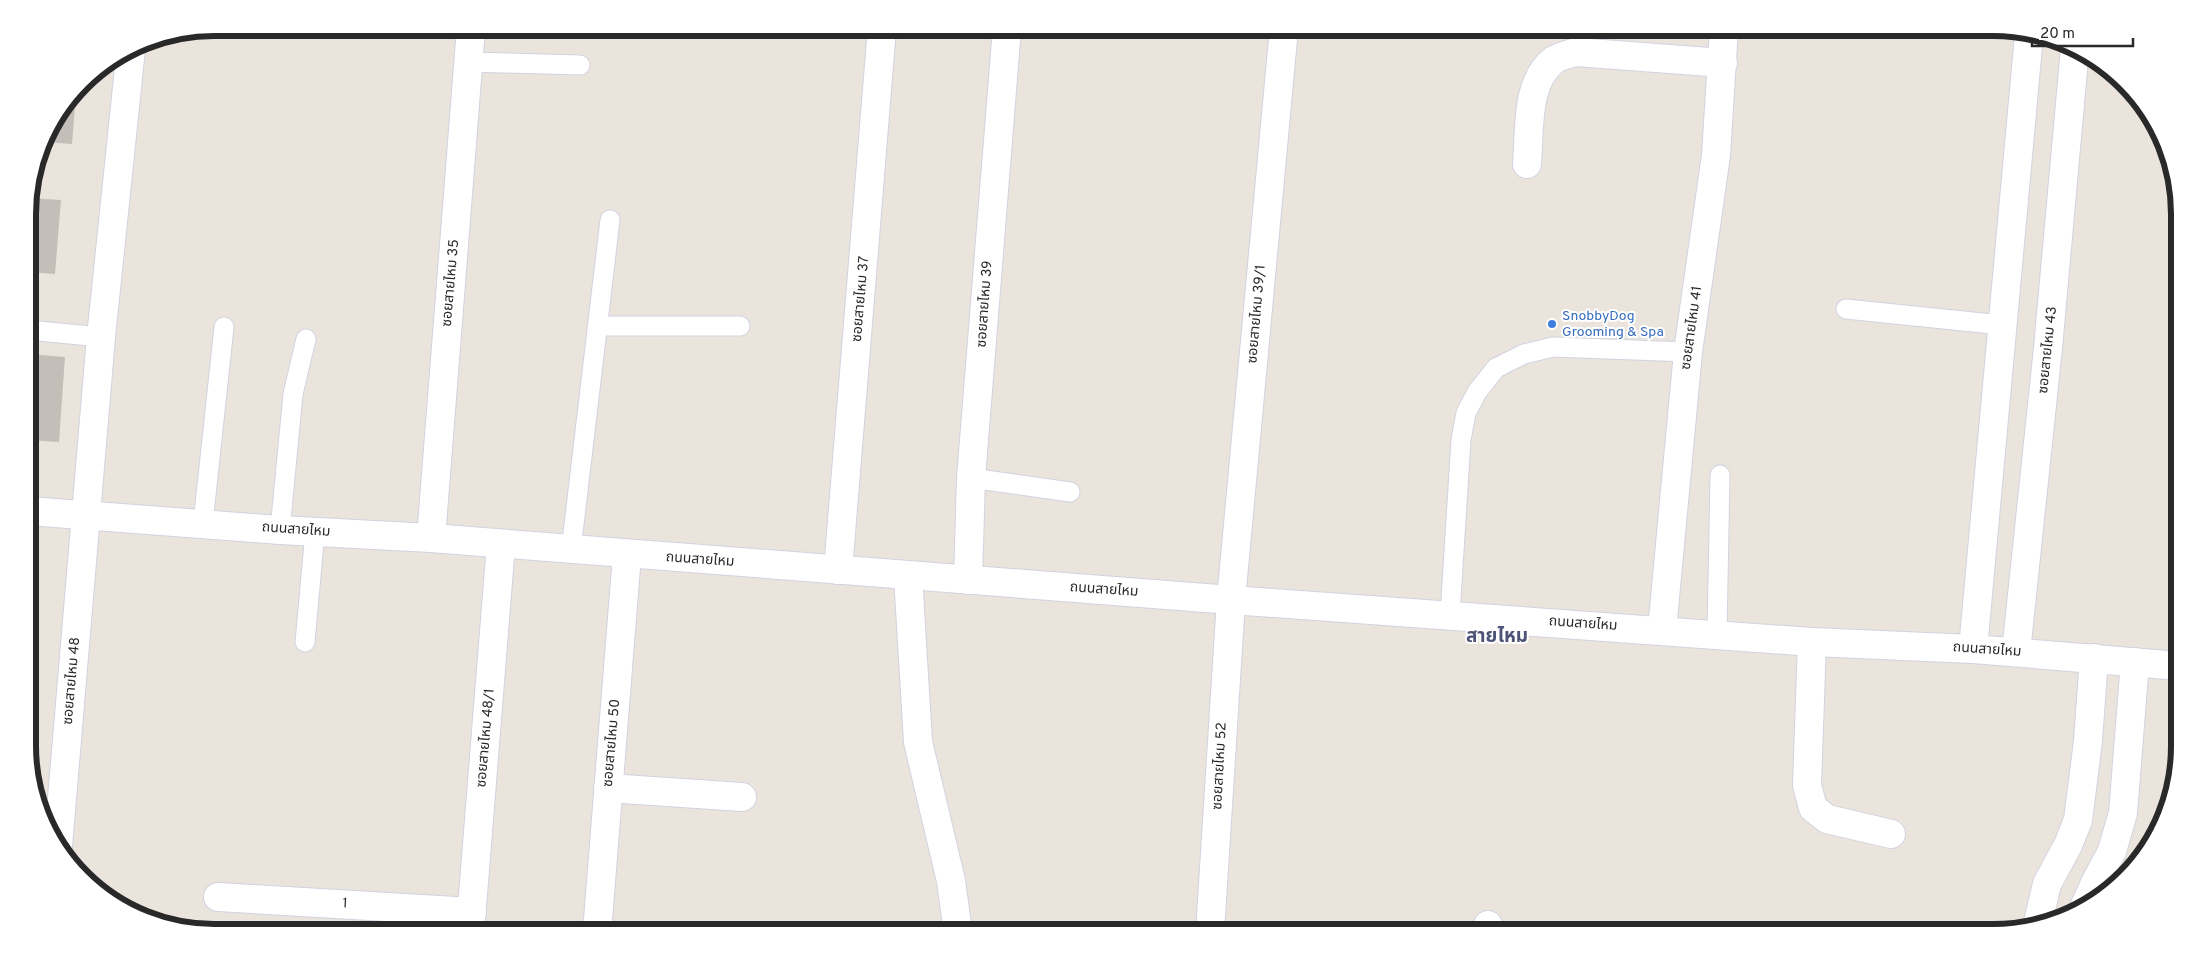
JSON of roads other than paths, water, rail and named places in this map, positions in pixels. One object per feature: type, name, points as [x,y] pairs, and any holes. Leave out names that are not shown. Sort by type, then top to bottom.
[{"type":"street","name":"ซอยสายไหม 35","points":[[431,538],[470,36]]},
{"type":"street","name":"ซอยสายไหม 37","points":[[838,570],[881,36]]},
{"type":"street","name":"ซอยสายไหม 39","points":[[968,580],[971,478],[1006,36]]},
{"type":"street","name":"ซอยสายไหม 39/1","points":[[1230,600],[1283,36]]},
{"type":"street","name":"ซอยสายไหม 41","points":[[1662,630],[1688,352],[1712,187],[1724,63],[1724,36]]},
{"type":"street","points":[[1972,649],[2028,40]]},
{"type":"street","points":[[1527,164],[1532,97],[1540,77],[1555,59],[1576,52],[1724,63]]},
{"type":"street","name":"ซอยสายไหม 43","points":[[2016,652],[2048,348],[2074,56]]},
{"type":"street","name":"ซอยสายไหม 48","points":[[59,833],[101,337],[130,57]]},
{"type":"street","name":"ถนนสายไหม","points":[[36,512],[280,530],[431,538],[908,576],[1812,642],[1972,649],[2171,665]]},
{"type":"street","name":"ซอยสายไหม 48/1","points":[[471,922],[502,544]]},
{"type":"street","name":"ซอยสายไหม 50","points":[[598,924],[627,554]]},
{"type":"street","points":[[908,576],[918,742],[951,881],[957,924]]},
{"type":"street","name":"ซอยสายไหม 52","points":[[1210,924],[1230,600]]},
{"type":"street","points":[[1812,642],[1807,785],[1814,808],[1827,820],[1891,834]]},
{"type":"street","points":[[2039,918],[2047,884],[2068,845],[2078,820],[2088,741],[2094,658]]},
{"type":"street","points":[[2107,882],[2112,851],[2123,813],[2135,662]]},
{"type":"street","points":[[2088,741],[2128,744]]},
{"type":"street","points":[[608,788],[742,797]]},
{"type":"street","name":"1","points":[[218,897],[471,922]]},
{"type":"lane","points":[[468,62],[580,65]]},
{"type":"lane","points":[[570,550],[610,220]]},
{"type":"lane","points":[[1846,309],[2002,325]]},
{"type":"lane","points":[[597,326],[740,326]]},
{"type":"lane","points":[[204,523],[224,327]]},
{"type":"lane","points":[[37,331],[101,337]]},
{"type":"lane","points":[[280,530],[293,394],[306,339]]},
{"type":"lane","points":[[1450,615],[1460,440],[1466,413],[1477,392],[1496,368],[1524,354],[1554,347],[1688,352]]},
{"type":"lane","points":[[1717,635],[1720,475]]},
{"type":"lane","points":[[971,478],[1070,492]]},
{"type":"lane","points":[[305,642],[315,532]]},
{"type":"place","name":"SnobbyDog Grooming & Spa","points":[[1552,324]]},
{"type":"district","name":"สายไหม","points":[[1497,637]]}]
